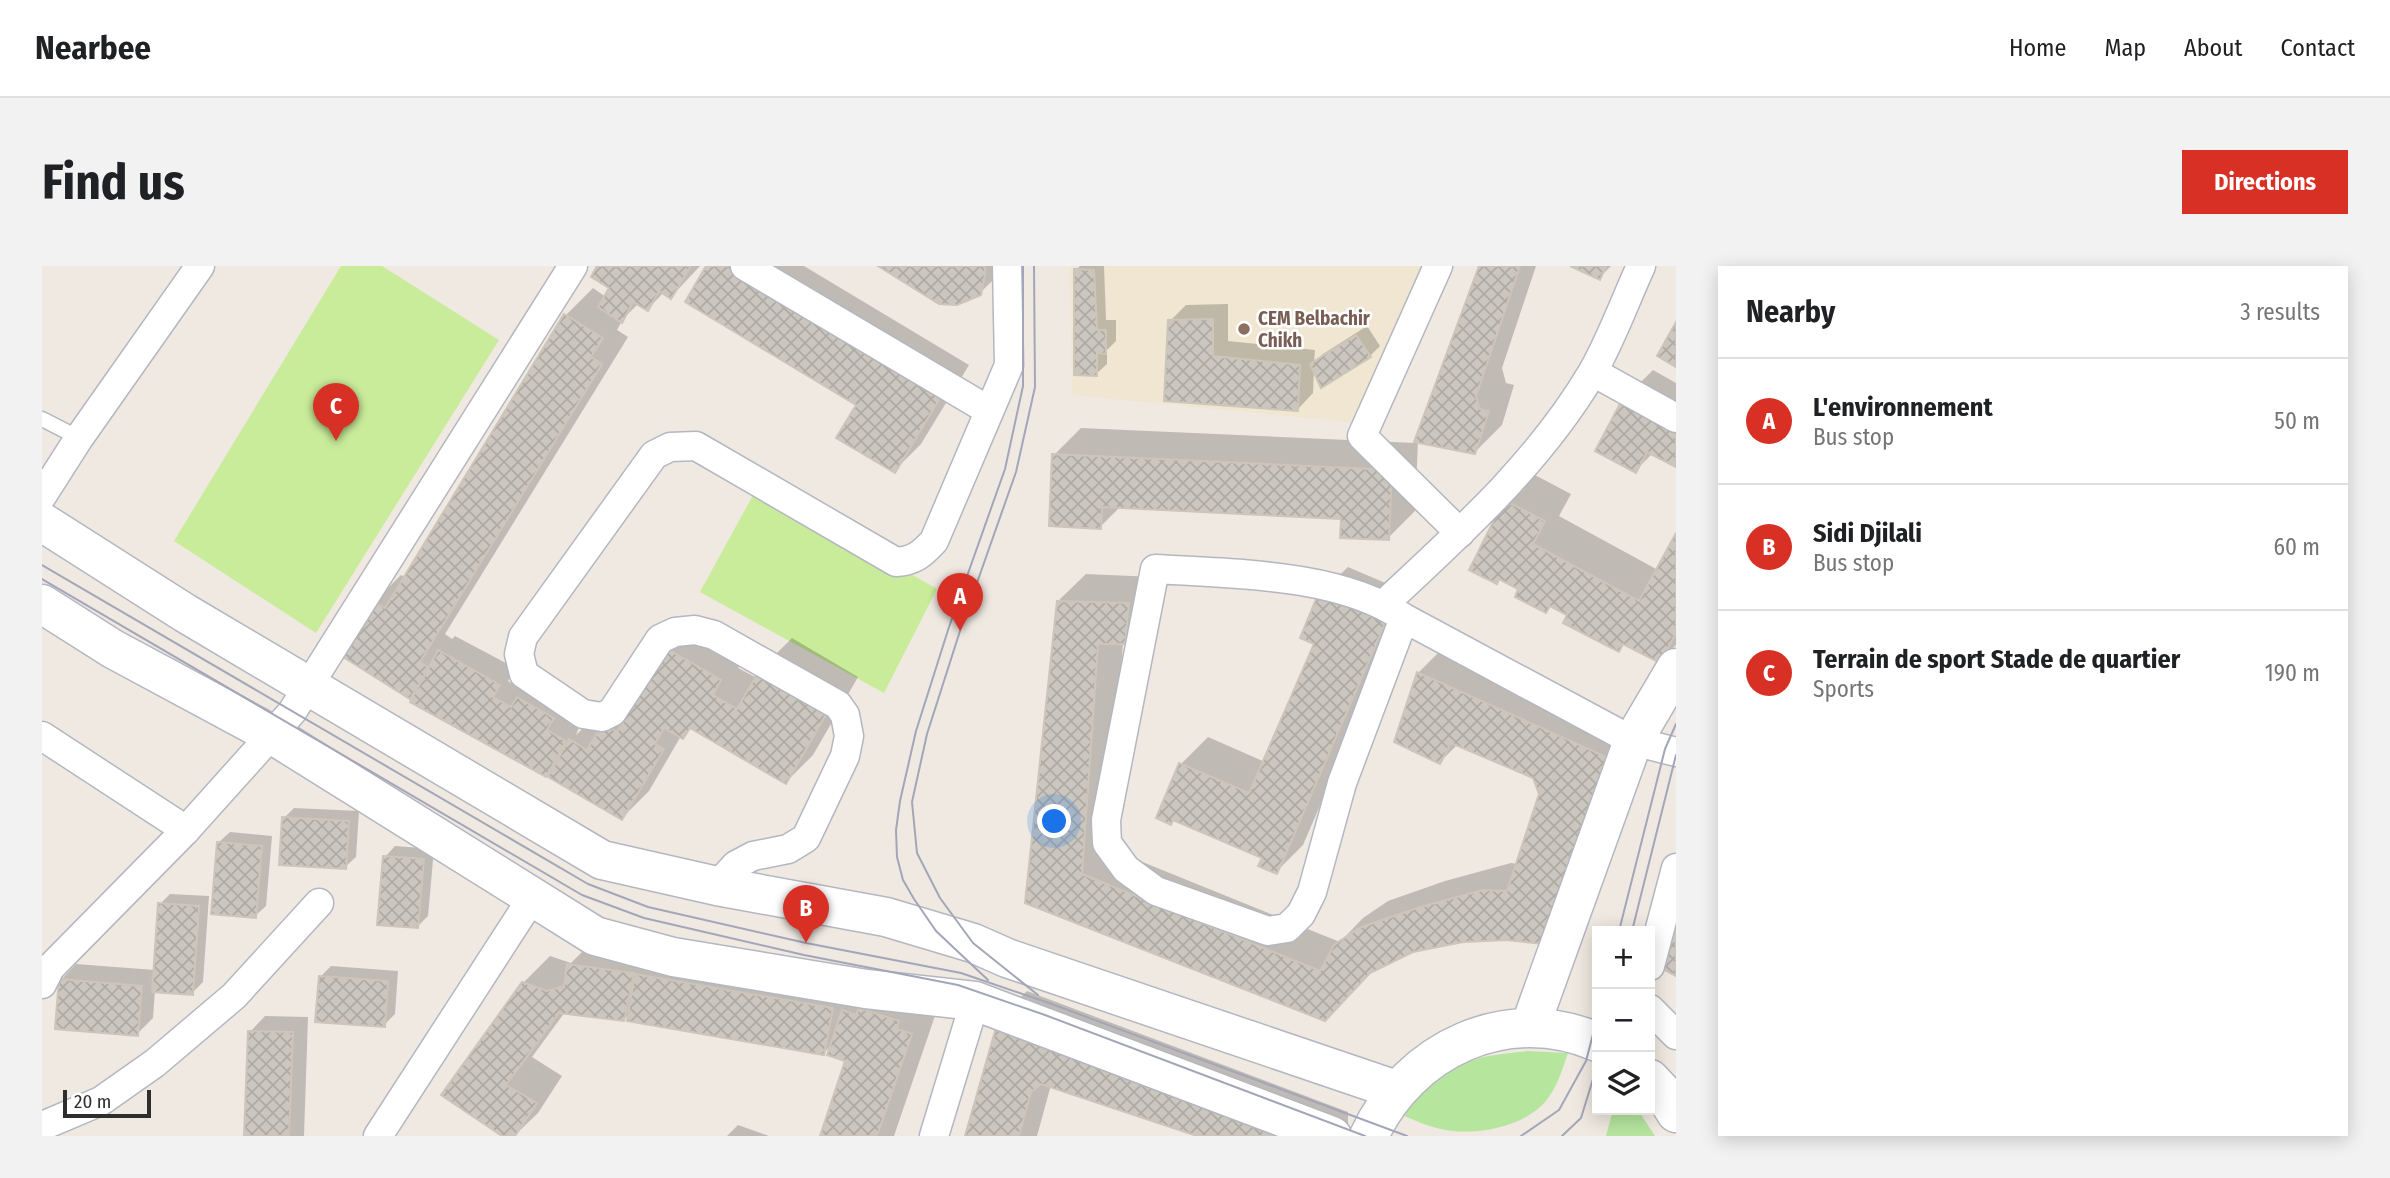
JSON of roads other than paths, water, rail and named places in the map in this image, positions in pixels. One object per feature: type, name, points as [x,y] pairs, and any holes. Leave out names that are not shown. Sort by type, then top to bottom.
[{"type":"main road","points":[[42,522],[173,605],[602,860],[717,886],[886,917],[936,931],[1396,1090]]},
{"type":"main road","points":[[42,604],[113,649],[273,735],[595,936],[673,957],[866,989],[975,1001],[1332,1136]]},
{"type":"main road","points":[[1530,1027],[1633,740],[1676,668]]},
{"type":"main road","points":[[1369,1136],[1396,1090],[1434,1056],[1479,1035],[1530,1027],[1562,1030],[1592,1040]]},
{"type":"main road","points":[[1655,1084],[1676,1113]]},
{"type":"street","points":[[42,496],[79,438],[200,266]]},
{"type":"street","points":[[42,984],[50,968],[186,830],[273,735],[310,686],[573,266]]},
{"type":"street","points":[[745,266],[988,410]]},
{"type":"street","points":[[717,886],[736,865],[753,856],[788,849],[806,838],[845,756],[849,736],[845,715],[838,705],[714,635],[695,629],[675,632],[660,639],[612,712],[602,717],[583,714],[524,674],[519,654],[523,637],[654,455],[670,447],[696,446],[896,562],[909,562],[921,555],[934,541],[1009,365],[1007,266]]},
{"type":"street","points":[[1438,266],[1362,436],[1460,533]]},
{"type":"street","points":[[1641,266],[1593,372],[1556,427],[1521,471],[1460,533],[1394,611],[1312,892],[1301,915],[1287,928],[1268,931],[1169,896],[1157,891],[1126,869],[1107,843],[1106,820],[1155,569],[1289,580],[1347,591],[1394,611],[1633,740],[1676,752]]},
{"type":"street","points":[[1593,372],[1676,418]]},
{"type":"street","points":[[42,736],[186,830]]},
{"type":"street","points":[[1655,947],[1676,868]]},
{"type":"street","points":[[378,1136],[532,898]]},
{"type":"street","points":[[45,1122],[101,1101],[155,1063],[234,996],[319,903]]},
{"type":"street","points":[[934,1136],[975,1001]]},
{"type":"street","points":[[1655,1014],[1676,1035]]},
{"type":"lane","points":[[42,419],[79,438]]},
{"type":"tram line","points":[[988,980],[936,931],[914,899],[903,880],[897,857],[896,830],[916,731],[949,627],[1005,469],[1023,386],[1023,266]]},
{"type":"tram line","points":[[1034,266],[1035,387],[1016,472],[927,734],[912,802],[917,853],[940,898],[973,943],[1038,995]]},
{"type":"tram line","points":[[42,565],[588,884],[648,907],[806,943],[961,973],[1407,1136]]},
{"type":"tram line","points":[[42,579],[582,895],[644,918],[804,955],[958,985],[1045,1015],[1365,1136]]},
{"type":"tram line","points":[[1620,926],[1665,749],[1676,724]]},
{"type":"tram line","points":[[1633,926],[1676,755]]},
{"type":"tram line","points":[[1521,1136],[1559,1110],[1586,1061],[1592,1038]]},
{"type":"tram line","points":[[1562,1136],[1581,1118],[1592,1082]]},
{"type":"place","name":"CEM Belbachir Chikh","points":[[1244,329]]},
{"type":"place","name":"Terrain de sport Stade de quartier","points":[[336,441]]},
{"type":"place","name":"L'environnement","points":[[960,631]]},
{"type":"place","name":"Sidi Djilali","points":[[806,943]]}]
